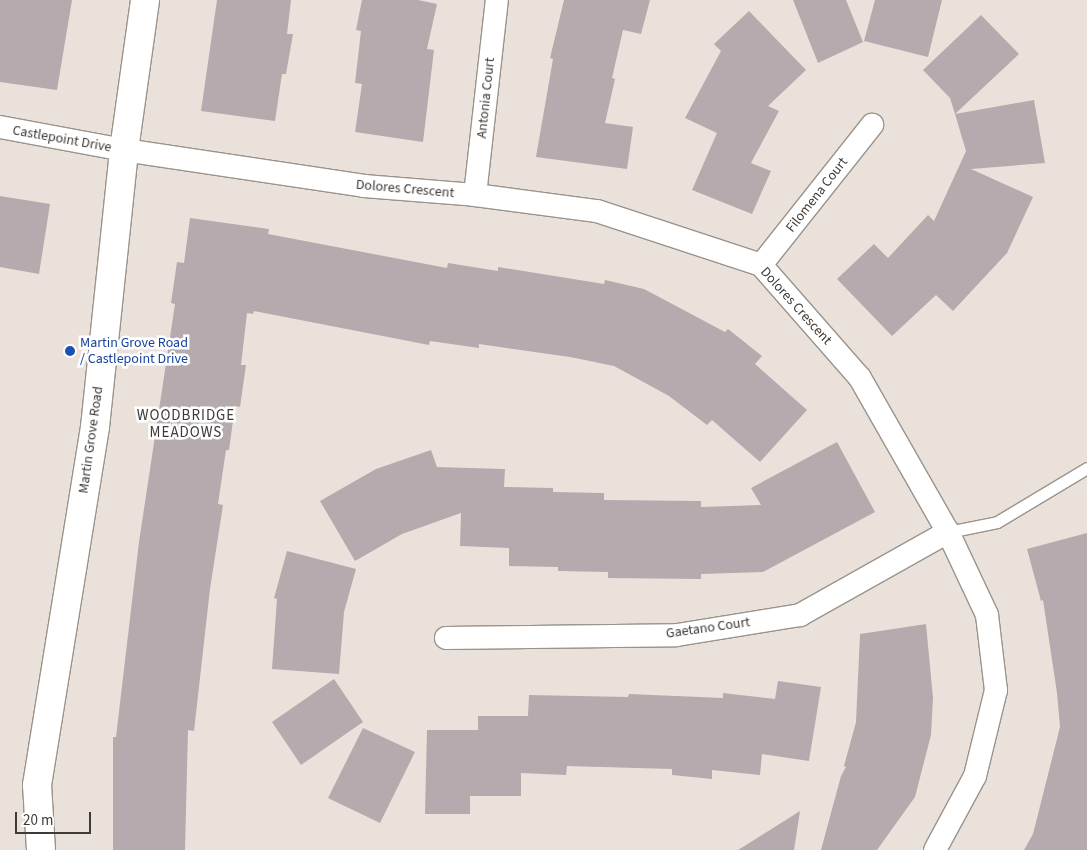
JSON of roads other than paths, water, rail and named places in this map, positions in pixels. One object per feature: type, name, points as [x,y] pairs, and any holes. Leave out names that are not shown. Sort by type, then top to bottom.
[{"type":"street","name":"Martin Grove Road","points":[[42,850],[38,784],[95,427],[124,150],[145,0]]},
{"type":"street","name":"Antonia Court","points":[[475,195],[497,0]]},
{"type":"street","name":"Filomena Court","points":[[761,265],[872,125]]},
{"type":"street","name":"Castlepoint Drive","points":[[0,127],[124,150]]},
{"type":"street","name":"Dolores Crescent","points":[[124,150],[364,186],[475,195],[597,211],[761,265],[860,378],[948,532],[987,615],[996,690],[975,776],[935,850]]},
{"type":"street","name":"Gaetano Court","points":[[446,638],[677,635],[800,615],[948,532]]},
{"type":"lane","points":[[948,532],[997,522],[1087,468]]},
{"type":"place","name":"Martin Grove Road / Castlepoint Drive","points":[[70,351]]},
{"type":"district","name":"WOODBRIDGE MEADOWS","points":[[186,424]]}]
